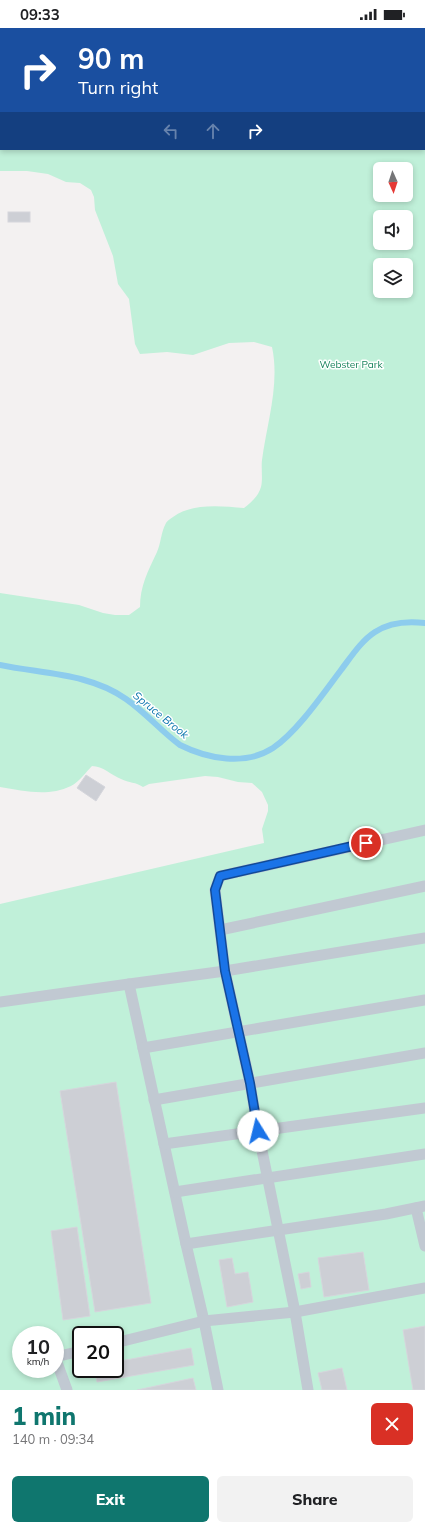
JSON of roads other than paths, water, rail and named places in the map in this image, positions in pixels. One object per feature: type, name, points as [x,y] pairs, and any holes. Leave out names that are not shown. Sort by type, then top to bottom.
[{"type":"lane","points":[[308,1390],[295,1312],[267,1179],[250,1083],[225,971],[215,890],[220,876],[425,830]]},
{"type":"lane","points":[[220,930],[425,886]]},
{"type":"lane","points":[[0,1002],[225,971],[425,938]]},
{"type":"lane","points":[[129,984],[218,1390]]},
{"type":"lane","points":[[143,1048],[425,1000]]},
{"type":"lane","points":[[154,1100],[425,1053]]},
{"type":"lane","points":[[164,1144],[425,1108]]},
{"type":"lane","points":[[175,1192],[425,1154]]},
{"type":"lane","points":[[186,1244],[386,1214],[420,1207],[425,1246]]},
{"type":"lane","points":[[124,1341],[204,1321],[295,1312],[425,1288]]},
{"type":"lane","points":[[67,1390],[55,1357],[72,1353]]},
{"type":"waterway","name":"Spruce Brook","points":[[0,665],[81,679],[97,684],[112,690],[126,699],[180,745],[214,757],[239,759],[262,754],[282,741],[309,712],[356,650],[375,632],[393,624],[406,622],[425,623]]},
{"type":"park label","name":"Webster Park","points":[[351,364]]}]
